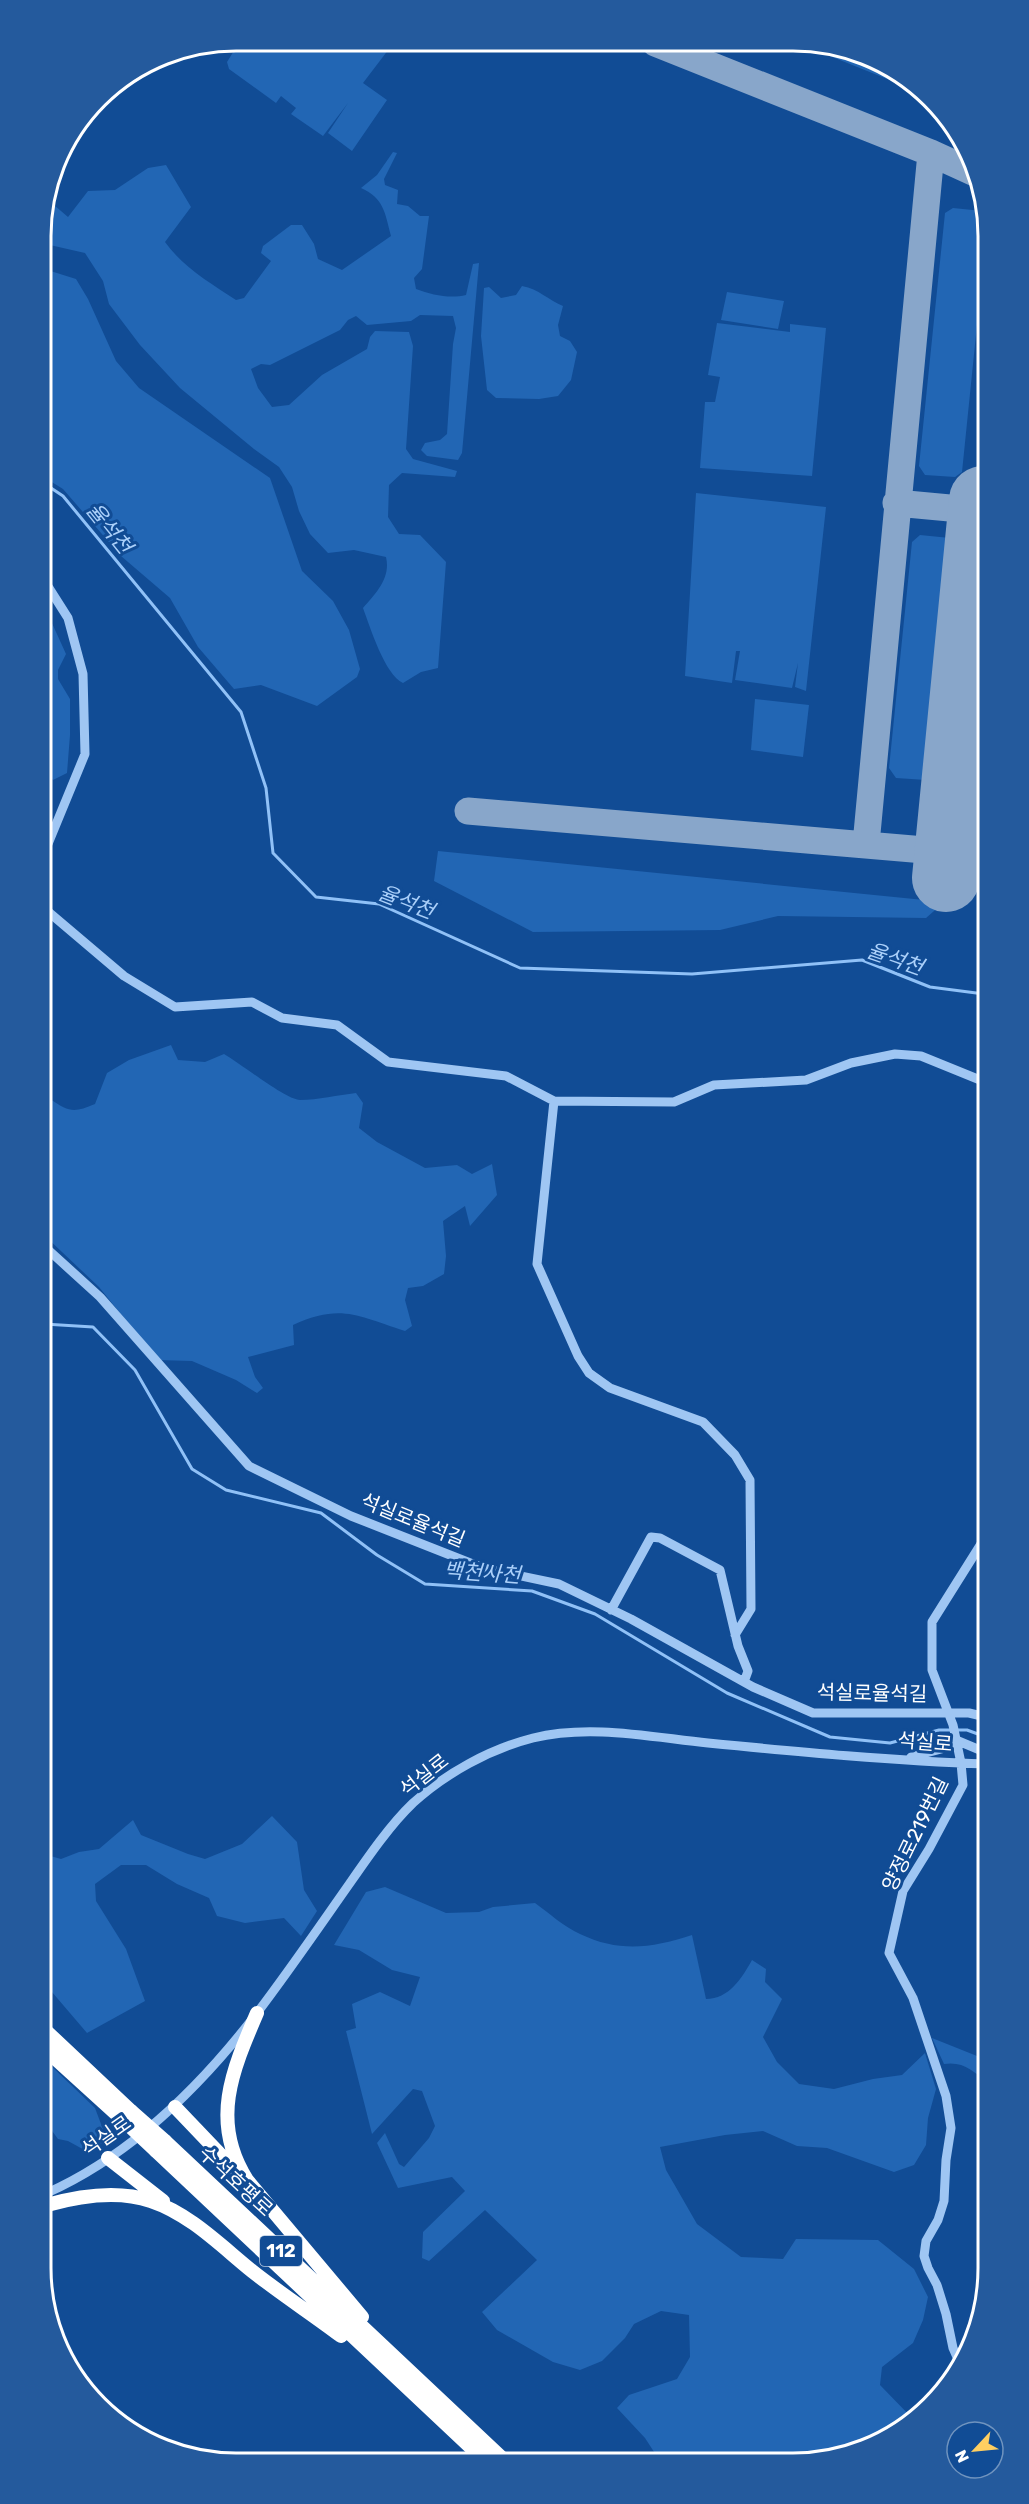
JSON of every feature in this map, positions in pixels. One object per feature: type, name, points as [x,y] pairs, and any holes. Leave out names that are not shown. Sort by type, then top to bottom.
[{"type":"highway","points":[[257,2013],[232,2076],[227,2105],[228,2138],[235,2163],[393,2365]]},
{"type":"highway","name":"수석호평로","points":[[51,2036],[127,2116]]},
{"type":"highway","name":"수석호평로","points":[[51,2054],[160,2146],[393,2365],[478,2453]]},
{"type":"highway","points":[[175,2107],[247,2180]]},
{"type":"highway","points":[[108,2158],[254,2272],[393,2365]]},
{"type":"highway","points":[[51,2204],[78,2196],[117,2196],[150,2200],[180,2214]]},
{"type":"highway","name":"수석호평로","points":[[393,2365],[496,2453]]},
{"type":"street","points":[[51,591],[68,618],[83,674],[85,754],[51,837]]},
{"type":"street","points":[[51,914],[124,976],[175,1006],[252,1002],[282,1018],[337,1025],[388,1062],[506,1076],[554,1101],[674,1102],[714,1085],[806,1080],[851,1064],[895,1054],[921,1056],[978,1079]]},
{"type":"street","points":[[554,1101],[537,1264],[578,1356],[589,1373],[610,1388],[703,1422],[735,1455],[750,1480],[751,1609],[735,1635]]},
{"type":"street","name":"석실로율석길","points":[[51,1252],[100,1297],[249,1466],[351,1516],[483,1568],[559,1584],[744,1682],[813,1713],[969,1713],[978,1715]]},
{"type":"street","points":[[611,1610],[651,1537],[660,1538],[720,1570],[735,1635],[748,1671],[744,1682]]},
{"type":"street","name":"양정로219번길","points":[[956,2355],[940,2295],[924,2256],[926,2241],[938,2220],[944,2201],[951,2128],[946,2096],[913,1998],[889,1953],[903,1891],[929,1849],[963,1785],[953,1725],[932,1670],[932,1622],[978,1549]]},
{"type":"street","name":"석실로","points":[[51,2191],[108,2158],[175,2107],[206,2076],[257,2013],[367,1859],[413,1803],[459,1768],[510,1745],[535,1738],[574,1732],[628,1733],[710,1743],[978,1764]]},
{"type":"street","points":[[903,1759],[945,1748],[955,1738],[978,1749]]},
{"type":"shaded area","points":[[234,51],[387,51],[363,83],[387,100],[352,151],[328,133],[348,103],[323,136],[291,114],[296,108],[281,96],[276,103],[229,69],[227,62]]},
{"type":"shaded area","points":[[826,55],[875,70],[897,83]]},
{"type":"shaded area","points":[[393,152],[397,153],[384,179],[385,185],[398,190],[397,204],[408,206],[420,216],[429,216],[422,269],[414,278],[416,289],[441,296],[466,295],[473,264],[479,263],[462,453],[458,460],[427,456],[421,450],[425,443],[440,440],[447,434],[456,328],[453,316],[420,315],[411,321],[367,325],[356,316],[348,320],[340,330],[270,365],[261,364],[251,369],[258,388],[272,407],[289,405],[322,375],[367,349],[370,337],[375,331],[409,332],[413,346],[406,449],[413,459],[457,471],[455,477],[402,473],[389,485],[388,517],[399,534],[420,535],[446,562],[438,668],[421,672],[403,683],[396,678],[384,661],[363,608],[384,578],[386,557],[354,550],[328,553],[310,534],[299,511],[292,487],[279,467],[180,388],[140,345],[109,304],[103,281],[85,253],[51,245],[54,205],[68,217],[88,191],[115,190],[148,168],[166,165],[191,207],[165,242],[189,267],[236,300],[244,298],[271,261],[261,253],[263,246],[291,225],[302,225],[314,244],[318,259],[342,270],[391,236],[385,213],[379,202],[375,196],[361,188],[377,175]]},
{"type":"shaded area","points":[[953,208],[976,210],[978,236],[978,315],[962,472],[955,477],[925,475],[919,466],[945,213]]},
{"type":"shaded area","points":[[51,271],[76,279],[88,299],[116,361],[139,388],[270,478],[302,571],[333,601],[349,630],[360,669],[357,677],[317,706],[261,685],[234,689],[198,647],[170,598],[121,556],[63,489],[51,482]]},
{"type":"shaded area","points":[[522,286],[563,306],[558,325],[560,336],[570,341],[577,352],[571,380],[558,396],[539,399],[496,398],[487,390],[481,336],[484,288],[489,287],[501,298],[516,295]]},
{"type":"shaded area","points":[[727,292],[784,301],[778,329],[721,320]]},
{"type":"shaded area","points":[[717,323],[790,332],[790,324],[826,328],[812,476],[700,468],[705,402],[715,402],[720,377],[708,375]]},
{"type":"shaded area","points":[[696,493],[826,507],[806,691],[795,687],[798,663],[792,688],[735,680],[740,651],[736,651],[732,683],[685,676]]},
{"type":"shaded area","points":[[920,535],[950,538],[956,546],[933,773],[926,780],[896,778],[889,768],[912,542]]},
{"type":"shaded area","points":[[51,621],[66,654],[58,670],[58,679],[70,699],[67,773],[53,780],[51,778]]},
{"type":"shaded area","points":[[755,699],[809,705],[803,757],[751,750]]},
{"type":"shaded area","points":[[978,777],[978,858],[950,897],[926,918],[778,916],[720,930],[533,932],[434,881],[438,851],[944,902],[970,864]]},
{"type":"shaded area","points":[[171,1045],[178,1060],[205,1062],[224,1054],[274,1088],[300,1100],[356,1093],[363,1103],[359,1128],[377,1142],[425,1168],[457,1165],[472,1174],[492,1164],[497,1195],[470,1226],[465,1206],[443,1221],[446,1256],[444,1274],[423,1286],[408,1288],[405,1300],[412,1326],[405,1331],[362,1317],[337,1313],[310,1318],[293,1325],[294,1345],[248,1357],[255,1377],[263,1388],[257,1393],[236,1380],[192,1361],[158,1360],[99,1287],[51,1242],[51,1100],[72,1110],[95,1104],[107,1073],[129,1060]]},
{"type":"shaded area","points":[[272,1816],[297,1842],[304,1890],[317,1911],[301,1936],[284,1918],[245,1923],[217,1916],[209,1898],[177,1884],[146,1865],[121,1865],[95,1884],[96,1901],[126,1949],[145,2001],[87,2033],[51,1991],[51,1856],[61,1859],[79,1852],[99,1849],[133,1820],[141,1835],[205,1859],[242,1844]]},
{"type":"shaded area","points":[[385,1887],[446,1913],[479,1912],[493,1907],[535,1903],[574,1931],[595,1940],[622,1946],[663,1943],[692,1935],[706,1999],[721,1995],[734,1986],[752,1960],[766,1969],[765,1982],[782,1999],[763,2037],[777,2062],[799,2084],[834,2089],[873,2079],[902,2075],[925,2053],[936,2089],[928,2118],[926,2145],[914,2165],[894,2172],[827,2148],[797,2146],[763,2131],[725,2135],[660,2147],[666,2170],[697,2224],[741,2257],[783,2259],[796,2239],[878,2240],[914,2269],[928,2297],[923,2320],[913,2343],[882,2367],[880,2385],[907,2413],[864,2439],[841,2447],[817,2451],[655,2453],[645,2438],[617,2408],[629,2395],[677,2379],[690,2357],[689,2315],[661,2311],[634,2324],[625,2338],[602,2361],[580,2370],[553,2362],[497,2330],[482,2312],[537,2260],[485,2210],[429,2261],[422,2258],[423,2232],[465,2191],[452,2177],[398,2188],[377,2143],[385,2133],[399,2164],[404,2167],[429,2138],[435,2126],[422,2091],[413,2089],[372,2134],[346,2031],[356,2028],[352,2004],[380,1992],[410,2006],[420,1977],[392,1970],[359,1950],[334,1945],[366,1892]]},
{"type":"shaded area","points":[[932,2038],[978,2056],[978,2075],[963,2066],[944,2064]]},
{"type":"shaded area","points":[[51,2066],[95,2108],[107,2140],[88,2152],[68,2141],[58,2139],[51,2129]]},
{"type":"waterway","name":"율석천","points":[[51,488],[63,496],[241,712],[266,788],[273,853],[316,897],[379,904],[520,968],[692,974],[862,960],[930,987],[978,993]]},
{"type":"waterway","name":"백천사천","points":[[51,1324],[93,1327],[135,1370],[192,1469],[226,1490],[321,1513],[377,1555],[425,1584],[532,1591],[595,1614],[727,1693],[830,1737],[890,1743],[939,1730],[967,1730],[978,1734]]},
{"type":"taxiway","points":[[675,51],[965,168]]},
{"type":"taxiway","points":[[866,844],[931,153]]},
{"type":"taxiway","points":[[896,503],[978,511]]},
{"type":"taxiway","points":[[468,811],[948,852]]},
{"type":"runway","points":[[946,878],[978,551]]}]
